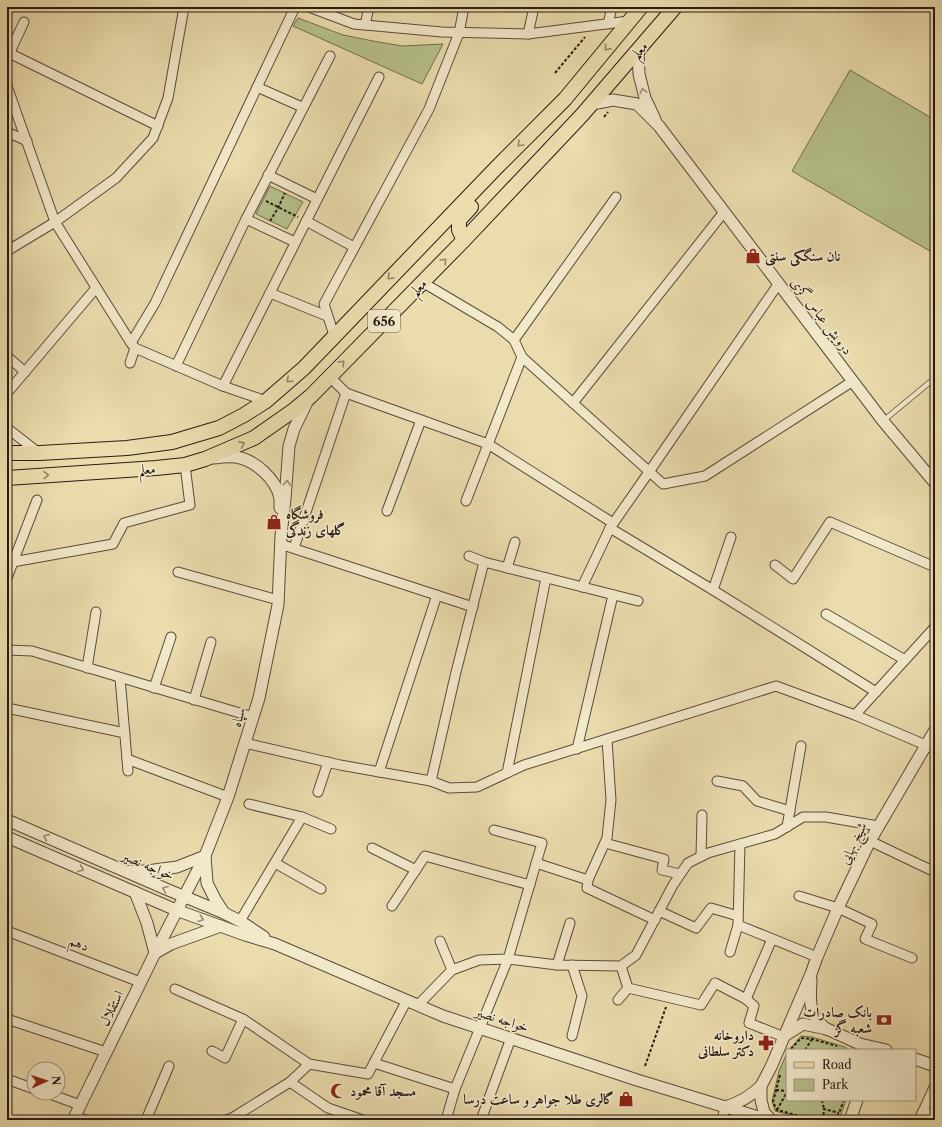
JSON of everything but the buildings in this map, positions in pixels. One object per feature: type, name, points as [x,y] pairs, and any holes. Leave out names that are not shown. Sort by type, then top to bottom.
[{"type":"main road","name":"معلم","points":[[10,455],[127,448],[172,442],[220,428],[266,401],[304,368],[334,335],[497,167],[565,99],[641,7]]},
{"type":"main road","name":"معلم","points":[[7,478],[185,465],[205,459],[254,438],[294,410],[310,396],[464,240],[592,104],[675,7]]},
{"type":"main road","points":[[464,240],[459,230],[459,220],[484,195],[493,182],[497,167]]},
{"type":"street","points":[[7,251],[55,222],[116,178],[153,138],[168,98],[184,7]]},
{"type":"street","points":[[130,363],[133,346],[295,7]]},
{"type":"street","points":[[309,7],[354,24],[442,32],[528,34],[629,21]]},
{"type":"street","points":[[365,25],[369,7]]},
{"type":"street","points":[[334,335],[324,304],[429,109],[458,32],[464,7]]},
{"type":"street","points":[[528,34],[534,7]]},
{"type":"street","points":[[608,24],[612,7]]},
{"type":"street","points":[[24,22],[8,53],[158,126]]},
{"type":"street","points":[[638,50],[639,74],[645,98],[659,126]]},
{"type":"street","points":[[176,366],[246,219],[302,107],[330,56]]},
{"type":"street","points":[[224,386],[379,77]]},
{"type":"street","points":[[7,86],[55,222],[133,346],[224,386],[266,401]]},
{"type":"street","points":[[257,87],[302,107]]},
{"type":"street","points":[[592,104],[613,100],[637,104],[659,126]]},
{"type":"street","name":"درویش عباس گزی","points":[[659,126],[883,421],[935,483]]},
{"type":"street","points":[[7,132],[27,141]]},
{"type":"street","points":[[268,175],[317,199]]},
{"type":"street","points":[[514,340],[616,196]]},
{"type":"street","points":[[572,403],[724,212]]},
{"type":"street","points":[[246,219],[295,242]]},
{"type":"street","points":[[306,221],[354,247]]},
{"type":"street","points":[[422,282],[498,327],[514,340],[522,357],[663,484],[705,476],[853,381]]},
{"type":"street","points":[[582,587],[611,525],[778,283]]},
{"type":"street","points":[[7,393],[96,288]]},
{"type":"street","points":[[270,293],[327,316]]},
{"type":"street","points":[[7,356],[25,372]]},
{"type":"street","points":[[466,501],[522,357]]},
{"type":"street","points":[[329,376],[346,393],[488,444],[611,525],[876,692]]},
{"type":"street","points":[[294,548],[346,393]]},
{"type":"street","points":[[281,540],[286,499],[289,446],[294,430],[310,396]]},
{"type":"street","points":[[387,511],[421,420]]},
{"type":"street","points":[[7,428],[40,453]]},
{"type":"street","points":[[205,459],[225,456],[237,457],[252,463],[264,472],[274,485],[280,498],[281,540]]},
{"type":"street","points":[[10,562],[113,544],[124,523],[190,504],[185,465]]},
{"type":"street","points":[[7,578],[10,562],[37,500]]},
{"type":"street","points":[[775,566],[793,579],[830,522],[935,567]]},
{"type":"street","points":[[713,590],[731,537]]},
{"type":"street","points":[[281,540],[294,548],[473,607]]},
{"type":"street","name":"سپاه","points":[[176,910],[205,856],[228,797],[259,698],[278,600],[281,540]]},
{"type":"street","points":[[508,568],[515,542]]},
{"type":"street","points":[[469,556],[484,562],[638,601]]},
{"type":"street","points":[[431,781],[484,562]]},
{"type":"street","points":[[178,572],[278,600]]},
{"type":"street","points":[[507,773],[546,578]]},
{"type":"street","points":[[379,772],[437,595]]},
{"type":"street","points":[[576,749],[613,595]]},
{"type":"street","points":[[87,668],[96,612]]},
{"type":"street","points":[[826,614],[905,660]]},
{"type":"street","points":[[854,716],[935,627]]},
{"type":"street","points":[[154,688],[171,637]]},
{"type":"street","points":[[194,700],[211,642]]},
{"type":"street","points":[[7,650],[32,652],[253,718]]},
{"type":"street","points":[[120,678],[128,771]]},
{"type":"street","points":[[245,743],[328,762],[431,781],[449,788],[477,787],[524,765],[776,686],[931,747]]},
{"type":"street","points":[[7,708],[125,733]]},
{"type":"street","name":"شیخ بهایی","points":[[761,1086],[811,974],[838,908],[870,841],[878,826],[931,747],[935,730]]},
{"type":"street","points":[[607,739],[611,800],[607,838],[588,880],[587,888],[657,916],[696,928],[711,908],[772,939],[817,957]]},
{"type":"street","points":[[787,827],[801,746]]},
{"type":"street","points":[[127,759],[228,797]]},
{"type":"street","points":[[318,792],[328,762]]},
{"type":"street","points":[[717,781],[743,786],[757,801],[790,811]]},
{"type":"street","points":[[249,804],[302,817],[332,829]]},
{"type":"street","points":[[701,856],[702,815]]},
{"type":"street","points":[[240,921],[276,863],[302,817]]},
{"type":"street","points":[[418,1005],[452,970],[479,960],[508,959],[557,965],[620,966],[636,955],[680,874],[688,863],[708,853],[775,834],[803,817],[826,817],[878,826]]},
{"type":"street","name":"خواجه نصیر","points":[[7,820],[125,872],[224,913],[240,921],[275,944]]},
{"type":"street","points":[[11,839],[21,826]]},
{"type":"street","points":[[446,1120],[455,1089],[508,959],[542,843],[494,830]]},
{"type":"street","name":"خواجه نصیر","points":[[11,839],[176,910],[275,944],[443,1016],[725,1107],[772,1117]]},
{"type":"street","points":[[870,841],[935,872]]},
{"type":"street","points":[[605,843],[664,859],[662,870],[680,874]]},
{"type":"street","points":[[730,952],[738,921],[740,844]]},
{"type":"street","points":[[372,848],[416,870]]},
{"type":"street","points":[[125,872],[177,867],[205,856],[207,883],[224,913]]},
{"type":"street","points":[[392,906],[425,856],[530,885]]},
{"type":"street","points":[[276,863],[321,889]]},
{"type":"street","points":[[536,863],[588,880]]},
{"type":"street","points":[[135,892],[147,923],[155,953],[171,944],[221,926]]},
{"type":"street","points":[[799,896],[838,908],[872,924],[865,939],[912,958]]},
{"type":"street","name":"استقلال","points":[[74,1118],[176,910]]},
{"type":"street","points":[[557,965],[570,923]]},
{"type":"street","name":"دهم","points":[[7,931],[140,982]]},
{"type":"street","points":[[746,999],[772,939]]},
{"type":"street","points":[[440,941],[452,970]]},
{"type":"street","points":[[572,965],[582,996],[572,1036]]},
{"type":"street","points":[[620,966],[628,988]]},
{"type":"street","name":"شیخ بهایی","points":[[811,974],[810,993],[812,1012],[817,1022],[827,1029]]},
{"type":"street","points":[[628,988],[701,1005],[715,983],[746,999],[754,1006],[749,1023],[784,1036],[803,1024],[827,1029],[862,1047],[878,1049]]},
{"type":"street","points":[[618,1000],[628,988]]},
{"type":"street","points":[[175,990],[243,1019],[309,1064],[368,1074],[407,1000]]},
{"type":"street","points":[[7,1019],[106,1052]]},
{"type":"street","points":[[212,1051],[225,1058],[243,1019]]},
{"type":"street","points":[[481,1120],[510,1038]]},
{"type":"street","points":[[916,1059],[935,1066]]},
{"type":"street","points":[[374,1063],[455,1089]]},
{"type":"street","points":[[226,1120],[238,1117],[290,1082],[309,1064]]},
{"type":"street","points":[[146,1120],[169,1066]]},
{"type":"street","points":[[7,1079],[26,1085]]},
{"type":"street","points":[[290,1082],[328,1108],[363,1120]]},
{"type":"street","points":[[919,1120],[935,1085]]},
{"type":"street","points":[[722,1120],[725,1107],[736,1104],[745,1099],[761,1086]]},
{"type":"street","points":[[761,1086],[761,1100],[764,1112],[772,1117]]},
{"type":"street","points":[[66,1100],[80,1105]]},
{"type":"street","points":[[850,1120],[857,1101]]},
{"type":"street","points":[[923,1111],[935,1118]]},
{"type":"street","points":[[74,1118],[86,1120]]},
{"type":"lane","points":[[883,421],[935,378]]},
{"type":"path","points":[[555,73],[594,26]]},
{"type":"path","points":[[266,228],[289,185]]},
{"type":"path","points":[[258,197],[306,221]]},
{"type":"path","points":[[644,1066],[669,998]]},
{"type":"path","points":[[791,1049],[801,1038],[812,1039],[838,1046]]},
{"type":"path","points":[[806,1049],[812,1039]]},
{"type":"path","points":[[772,1117],[773,1102],[781,1071]]},
{"type":"path","points":[[776,1090],[786,1091]]},
{"type":"path","points":[[772,1117],[786,1093]]},
{"type":"path","points":[[822,1101],[824,1109],[823,1120]]},
{"type":"path","points":[[834,1120],[840,1112],[844,1101]]},
{"type":"path","points":[[824,1109],[840,1112]]},
{"type":"path","points":[[772,1117],[815,1120]]},
{"type":"green space","points":[[298,18],[343,35],[373,41],[402,46],[443,44],[422,84],[293,26]]},
{"type":"green space","points":[[850,70],[935,120],[935,254],[792,171]]},
{"type":"green space","points":[[270,186],[303,202],[287,229],[256,214]]},
{"type":"green space","points":[[801,1036],[812,1037],[848,1049],[790,1049]]},
{"type":"green space","points":[[786,1055],[786,1101],[846,1101],[841,1114],[836,1120],[810,1120],[775,1111],[772,1101],[779,1071]]},
{"type":"place","name":"نان سنگکی سنتی","points":[[753,256]]},
{"type":"place","name":"فروشگاه گلهای زندگی","points":[[274,522]]},
{"type":"place","name":"بانک صادرات شعبه گز","points":[[884,1020]]},
{"type":"place","name":"داروخانه دکتر سلطانی","points":[[766,1043]]},
{"type":"place","name":"مسجد آقا محمود","points":[[338,1091]]},
{"type":"place","name":"گالری طلا جواهر و ساعت درسا","points":[[626,1099]]}]
